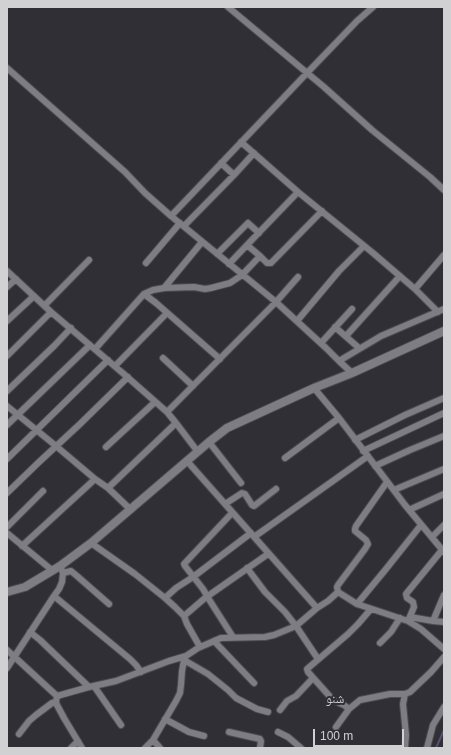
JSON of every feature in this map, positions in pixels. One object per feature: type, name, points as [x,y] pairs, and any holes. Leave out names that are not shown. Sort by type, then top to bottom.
[{"type":"main road","points":[[7,592],[25,587],[59,570],[227,428],[444,331]]},
{"type":"street","points":[[228,7],[444,190]]},
{"type":"street","points":[[171,216],[352,26],[373,7]]},
{"type":"street","points":[[7,68],[125,172],[145,194],[276,302],[352,373]]},
{"type":"street","points":[[241,142],[298,192],[441,310],[380,336],[339,361]]},
{"type":"street","points":[[146,263],[254,153]]},
{"type":"street","points":[[221,163],[234,175]]},
{"type":"street","points":[[229,264],[298,192]]},
{"type":"street","points":[[247,245],[267,263],[271,263],[322,211]]},
{"type":"street","points":[[217,254],[248,223],[259,233]]},
{"type":"street","points":[[164,288],[202,242]]},
{"type":"street","points":[[296,321],[364,246]]},
{"type":"street","points":[[415,290],[444,255]]},
{"type":"street","points":[[7,426],[92,347],[144,294],[153,290],[164,288],[194,287],[205,289],[230,283],[242,275],[260,256]]},
{"type":"street","points":[[45,305],[89,260]]},
{"type":"street","points":[[7,271],[51,312],[128,377],[166,412],[198,452]]},
{"type":"street","points":[[346,336],[400,276]]},
{"type":"street","points":[[166,412],[276,302],[298,277]]},
{"type":"street","points":[[7,287],[16,279]]},
{"type":"street","points":[[144,294],[220,359]]},
{"type":"street","points":[[7,321],[34,296]]},
{"type":"street","points":[[321,343],[352,309]]},
{"type":"street","points":[[7,356],[51,312]]},
{"type":"street","points":[[115,366],[167,313]]},
{"type":"street","points":[[335,327],[359,348]]},
{"type":"street","points":[[7,391],[71,328]]},
{"type":"street","points":[[163,358],[193,386]]},
{"type":"street","points":[[7,459],[108,360]]},
{"type":"street","points":[[7,493],[128,377]]},
{"type":"street","points":[[314,388],[339,418],[409,510],[443,551],[406,594],[407,598],[414,604],[409,619]]},
{"type":"street","points":[[355,440],[405,415],[444,398]]},
{"type":"street","points":[[106,447],[155,402]]},
{"type":"street","points":[[7,406],[95,479],[108,488],[130,509]]},
{"type":"street","points":[[165,598],[176,588],[366,454],[444,414]]},
{"type":"street","points":[[285,458],[339,418]]},
{"type":"street","points":[[108,488],[176,423]]},
{"type":"street","points":[[376,466],[444,436]]},
{"type":"street","points":[[209,442],[241,483]]},
{"type":"street","points":[[187,461],[316,608]]},
{"type":"street","points":[[394,490],[444,469]]},
{"type":"street","points":[[22,546],[95,479]]},
{"type":"street","points":[[338,592],[338,585],[368,544],[366,540],[355,531],[356,526],[387,482]]},
{"type":"street","points":[[225,504],[242,493],[245,494],[254,506],[276,489]]},
{"type":"street","points":[[7,527],[43,491]]},
{"type":"street","points":[[409,510],[444,494]]},
{"type":"street","points":[[232,512],[184,563],[184,566],[203,589],[233,637]]},
{"type":"street","points":[[357,604],[421,525]]},
{"type":"street","points":[[432,537],[444,525]]},
{"type":"street","points":[[7,533],[22,546],[59,570],[71,571],[109,604]]},
{"type":"street","points":[[91,543],[135,574],[165,598],[184,616],[200,647]]},
{"type":"street","points":[[184,616],[207,596],[268,554]]},
{"type":"street","points":[[247,568],[265,592],[285,612],[296,626],[318,659]]},
{"type":"street","points":[[7,668],[59,589],[62,582],[59,570]]},
{"type":"street","points":[[338,592],[357,604],[400,618],[444,622]]},
{"type":"street","points":[[19,734],[29,721],[56,699],[91,687],[116,681],[169,661],[185,658],[200,647],[221,638],[270,636],[284,632],[296,626],[316,608],[328,601],[338,592]]},
{"type":"street","points":[[54,596],[130,659],[141,672]]},
{"type":"street","points":[[433,621],[444,596]]},
{"type":"street","points":[[349,709],[333,700],[307,671],[307,669],[348,634],[371,609]]},
{"type":"street","points":[[380,643],[391,632],[400,618]]},
{"type":"street","points":[[409,619],[444,649]]},
{"type":"street","points":[[30,632],[91,687],[121,725]]},
{"type":"street","points":[[214,641],[254,683]]},
{"type":"street","points":[[7,650],[56,699],[64,718],[82,748]]},
{"type":"street","points":[[336,728],[349,709],[360,700],[410,692],[444,657]]},
{"type":"street","points":[[185,658],[208,674],[236,698],[257,709],[268,712]]},
{"type":"street","points":[[145,748],[153,740],[180,693],[185,658]]},
{"type":"street","points":[[280,710],[287,701],[296,696],[313,678]]},
{"type":"street","points":[[405,694],[403,704],[406,734],[405,748]]},
{"type":"street","points":[[427,748],[433,726],[444,707]]},
{"type":"street","points":[[165,719],[189,732],[204,736]]},
{"type":"street","points":[[228,732],[260,739],[260,748]]},
{"type":"street","points":[[278,732],[288,737],[301,748]]},
{"type":"street","points":[[153,740],[160,748]]},
{"type":"street","points":[[71,748],[78,741]]},
{"type":"waterway","points":[[436,748],[444,730]]},
{"type":"district","name":"شنو","points":[[335,699]]}]
